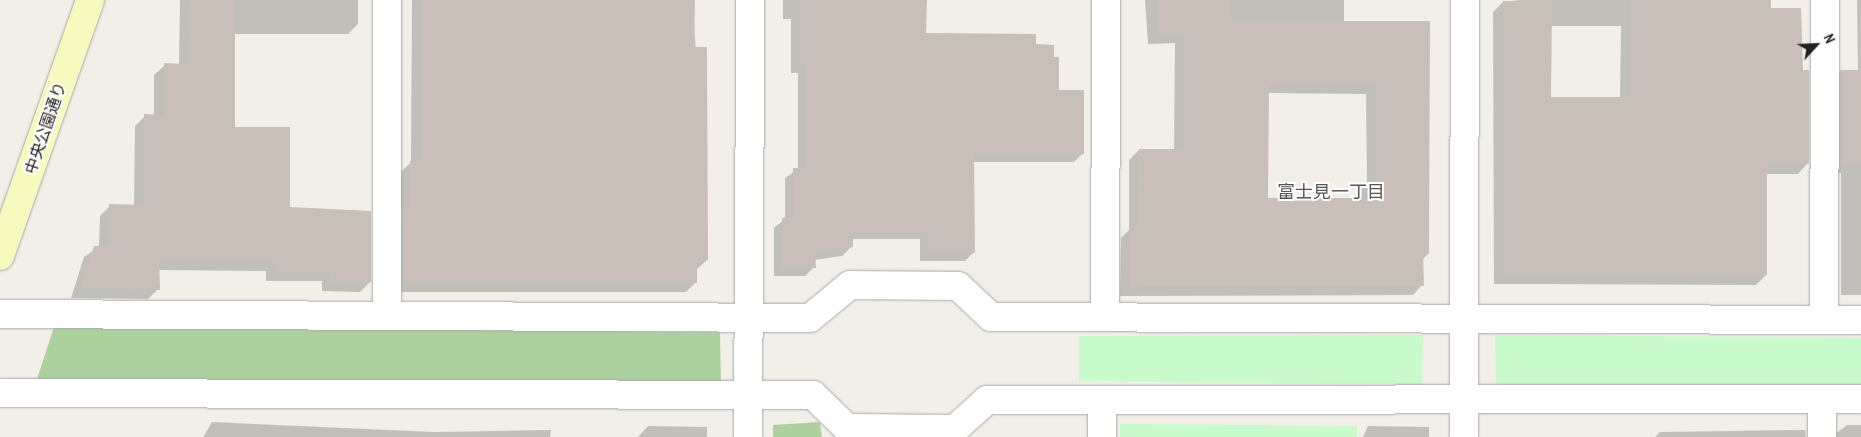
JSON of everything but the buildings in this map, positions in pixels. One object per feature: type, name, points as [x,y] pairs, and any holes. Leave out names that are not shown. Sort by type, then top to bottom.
[{"type":"street","name":"中央公園通り","points":[[0,256],[90,0]]},
{"type":"street","points":[[387,0],[387,315]]},
{"type":"street","points":[[748,437],[750,0]]},
{"type":"street","points":[[1106,0],[1106,317]]},
{"type":"street","points":[[1464,0],[1464,437]]},
{"type":"street","points":[[1824,319],[1825,0]]},
{"type":"street","points":[[0,314],[810,318],[850,285],[958,286],[991,317],[1861,320]]},
{"type":"street","points":[[0,393],[813,395],[847,428],[955,429],[987,400],[1464,396],[1861,400]]},
{"type":"street","points":[[1822,399],[1822,437]]},
{"type":"street","points":[[1102,400],[1102,437]]},
{"type":"green space","points":[[54,327],[720,332],[721,383],[37,379]]},
{"type":"green space","points":[[1423,335],[1422,385],[1079,381],[1079,336]]},
{"type":"green space","points":[[1495,335],[1861,338],[1861,386],[1496,387]]},
{"type":"green space","points":[[820,422],[822,437],[773,437],[773,425]]},
{"type":"green space","points":[[1120,424],[1357,426],[1357,437],[1120,437]]},
{"type":"district","name":"富士見一丁目","points":[[1331,192]]}]
